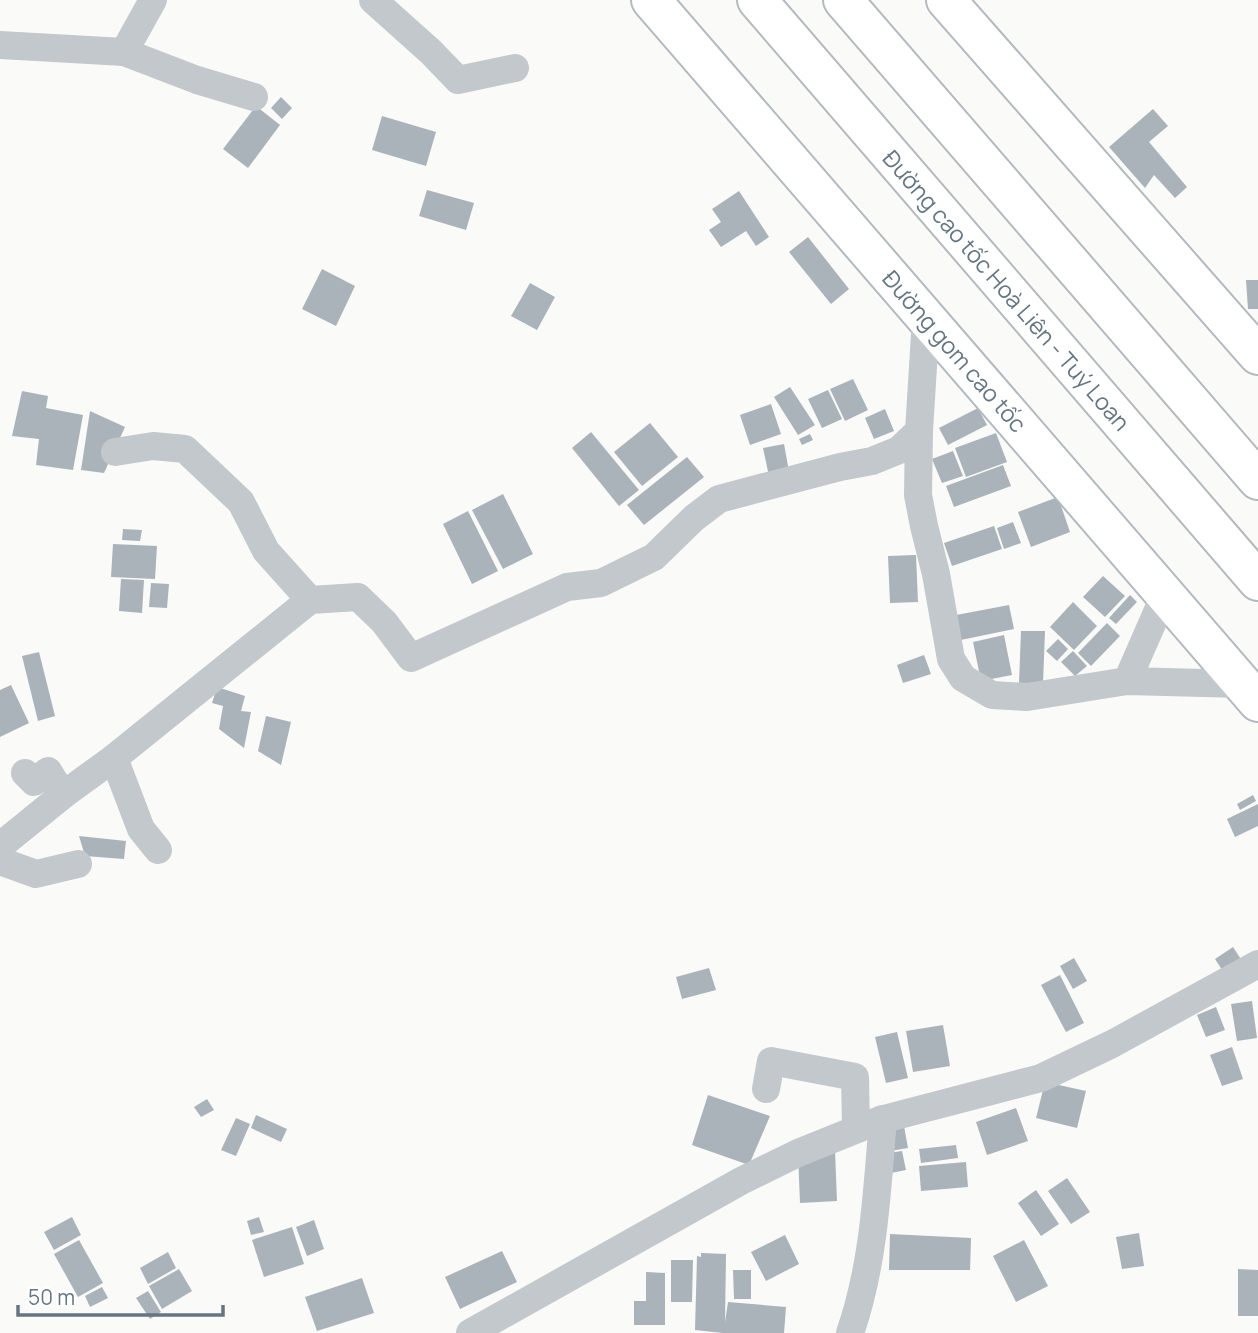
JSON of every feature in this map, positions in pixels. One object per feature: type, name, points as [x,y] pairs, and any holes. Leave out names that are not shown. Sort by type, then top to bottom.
[{"type":"main road","name":"Đường gom cao tốc","points":[[651,0],[1250,693]]},
{"type":"main road","name":"Đường cao tốc Hoà Liên - Tuý Loan","points":[[757,0],[1258,580]]},
{"type":"main road","points":[[843,0],[1258,480]]},
{"type":"main road","points":[[956,5],[1258,355]]},
{"type":"street","points":[[124,52],[153,0]]},
{"type":"street","points":[[373,0],[458,80],[515,68]]},
{"type":"street","points":[[0,46],[124,52],[197,80],[254,97]]},
{"type":"street","points":[[926,318],[918,495],[951,659],[963,678],[992,695],[1027,696],[1128,681],[1250,693]]},
{"type":"street","points":[[0,846],[310,600],[358,597],[384,622],[411,658],[567,587],[601,583],[654,557],[694,518],[719,499],[872,461],[900,450],[919,431]]},
{"type":"street","points":[[116,452],[153,446],[185,449],[241,502],[267,551],[310,600]]},
{"type":"street","points":[[1128,681],[1165,594]]},
{"type":"street","points":[[114,758],[141,829],[158,850]]},
{"type":"street","points":[[25,773],[34,782],[48,771],[63,795]]},
{"type":"street","points":[[0,862],[36,874],[78,864]]},
{"type":"street","points":[[470,1333],[741,1181],[798,1153],[883,1119],[1041,1078],[1112,1044],[1258,964]]},
{"type":"street","points":[[766,1089],[771,1061],[855,1077],[856,1129]]},
{"type":"street","points":[[850,1333],[869,1268],[883,1119]]},
{"type":"building","points":[[281,97],[292,108],[282,119],[271,108]]},
{"type":"building","points":[[256,106],[280,125],[248,168],[223,149]]},
{"type":"building","points":[[1153,109],[1168,126],[1149,142],[1187,187],[1175,198],[1154,175],[1145,188],[1109,147]]},
{"type":"building","points":[[382,116],[436,132],[426,166],[372,150]]},
{"type":"building","points":[[427,190],[474,203],[466,230],[419,216]]},
{"type":"building","points":[[739,191],[769,237],[756,246],[746,231],[721,247],[709,230],[721,222],[712,209]]},
{"type":"building","points":[[808,237],[849,289],[831,304],[789,252]]},
{"type":"building","points":[[322,269],[355,286],[336,326],[302,309]]},
{"type":"building","points":[[1246,280],[1258,280],[1258,309],[1248,309]]},
{"type":"building","points":[[530,283],[555,297],[537,330],[511,316]]},
{"type":"building","points":[[853,379],[868,410],[845,421],[830,389]]},
{"type":"building","points":[[790,387],[815,425],[798,435],[774,397]]},
{"type":"building","points":[[828,390],[842,419],[822,428],[808,399]]},
{"type":"building","points":[[22,391],[48,396],[46,408],[83,415],[73,470],[36,465],[39,439],[12,436]]},
{"type":"building","points":[[771,404],[781,434],[750,445],[740,415]]},
{"type":"building","points":[[978,408],[987,425],[948,445],[939,428]]},
{"type":"building","points":[[885,409],[894,431],[874,439],[865,418]]},
{"type":"building","points":[[90,411],[125,427],[104,473],[81,470]]},
{"type":"building","points":[[650,423],[678,457],[642,486],[614,452]]},
{"type":"building","points":[[591,432],[639,490],[619,506],[572,448]]},
{"type":"building","points":[[996,433],[1007,462],[966,477],[955,448]]},
{"type":"building","points":[[810,434],[813,440],[802,445],[799,439]]},
{"type":"building","points":[[784,444],[790,477],[770,481],[763,448]]},
{"type":"building","points":[[953,451],[963,476],[942,483],[932,459]]},
{"type":"building","points":[[687,457],[704,477],[644,525],[627,505]]},
{"type":"building","points":[[1003,465],[1011,486],[954,507],[946,486]]},
{"type":"building","points":[[503,494],[533,554],[503,569],[472,510]]},
{"type":"building","points":[[1058,497],[1070,532],[1031,547],[1018,512]]},
{"type":"building","points":[[468,511],[498,571],[472,584],[443,524]]},
{"type":"building","points":[[1013,522],[1021,543],[1004,549],[997,528]]},
{"type":"building","points":[[994,526],[1002,549],[952,566],[944,543]]},
{"type":"building","points":[[123,529],[142,530],[140,541],[122,540]]},
{"type":"building","points":[[113,544],[157,546],[155,579],[111,577]]},
{"type":"building","points":[[916,555],[918,602],[890,603],[888,556]]},
{"type":"building","points":[[1103,576],[1125,596],[1105,617],[1083,597]]},
{"type":"building","points":[[121,579],[144,580],[142,613],[119,611]]},
{"type":"building","points":[[151,583],[169,584],[167,608],[149,607]]},
{"type":"building","points":[[1130,595],[1137,602],[1116,624],[1109,618]]},
{"type":"building","points":[[1073,602],[1097,626],[1074,650],[1050,627]]},
{"type":"building","points":[[1009,605],[1014,629],[956,641],[951,616]]},
{"type":"building","points":[[1107,623],[1120,636],[1091,666],[1078,653]]},
{"type":"building","points":[[1021,631],[1045,631],[1043,684],[1019,683]]},
{"type":"building","points":[[1004,635],[1012,675],[981,681],[973,642]]},
{"type":"building","points":[[1058,639],[1068,649],[1057,661],[1046,651]]},
{"type":"building","points":[[1073,651],[1087,666],[1075,676],[1061,662]]},
{"type":"building","points":[[39,652],[55,716],[38,721],[22,656]]},
{"type":"building","points":[[924,655],[931,674],[903,683],[897,665]]},
{"type":"building","points":[[11,685],[29,723],[0,737],[0,690]]},
{"type":"building","points":[[217,687],[245,696],[241,711],[251,712],[244,748],[219,729],[223,706],[212,703]]},
{"type":"building","points":[[266,716],[291,722],[281,765],[258,751]]},
{"type":"building","points":[[1253,795],[1256,801],[1240,810],[1237,804]]},
{"type":"building","points":[[1258,804],[1258,826],[1235,837],[1227,819]]},
{"type":"building","points":[[79,836],[126,841],[124,859],[85,856]]},
{"type":"building","points":[[1233,947],[1244,964],[1226,976],[1215,959]]},
{"type":"building","points":[[1074,958],[1087,981],[1073,989],[1060,966]]},
{"type":"building","points":[[709,968],[716,990],[682,999],[676,977]]},
{"type":"building","points":[[1060,975],[1084,1023],[1066,1032],[1041,985]]},
{"type":"building","points":[[1252,1001],[1257,1038],[1237,1041],[1231,1004]]},
{"type":"building","points":[[1216,1007],[1225,1030],[1206,1037],[1197,1015]]},
{"type":"building","points":[[943,1025],[950,1066],[913,1072],[906,1031]]},
{"type":"building","points":[[897,1032],[908,1078],[886,1083],[875,1037]]},
{"type":"building","points":[[1232,1047],[1243,1079],[1222,1086],[1210,1055]]},
{"type":"building","points":[[1045,1082],[1086,1091],[1077,1128],[1036,1118]]},
{"type":"building","points":[[708,1095],[770,1116],[749,1165],[692,1145]]},
{"type":"building","points":[[207,1099],[214,1110],[201,1117],[194,1107]]},
{"type":"building","points":[[1016,1108],[1028,1141],[987,1155],[976,1122]]},
{"type":"building","points":[[256,1115],[287,1129],[281,1142],[251,1128]]},
{"type":"building","points":[[236,1118],[250,1124],[236,1156],[221,1150]]},
{"type":"building","points":[[904,1126],[908,1148],[890,1151],[886,1129]]},
{"type":"building","points":[[956,1145],[958,1158],[921,1163],[919,1149]]},
{"type":"building","points":[[835,1151],[837,1201],[800,1203],[798,1153]]},
{"type":"building","points":[[902,1151],[906,1170],[886,1174],[883,1154]]},
{"type":"building","points":[[966,1162],[968,1187],[921,1191],[919,1166]]},
{"type":"building","points":[[1067,1178],[1090,1212],[1071,1224],[1048,1191]]},
{"type":"building","points":[[1036,1190],[1059,1224],[1041,1236],[1018,1203]]},
{"type":"building","points":[[72,1217],[81,1235],[54,1250],[44,1232]]},
{"type":"building","points":[[259,1217],[264,1232],[251,1235],[247,1221]]},
{"type":"building","points":[[314,1220],[324,1249],[307,1256],[296,1227]]},
{"type":"building","points":[[292,1227],[304,1264],[264,1277],[252,1240]]},
{"type":"building","points":[[1139,1233],[1144,1266],[1122,1269],[1116,1237]]},
{"type":"building","points":[[890,1234],[971,1238],[970,1270],[889,1270]]},
{"type":"building","points":[[785,1235],[799,1264],[766,1281],[751,1252]]},
{"type":"building","points":[[79,1240],[103,1283],[78,1297],[54,1254]]},
{"type":"building","points":[[1024,1240],[1048,1286],[1016,1302],[993,1256]]},
{"type":"building","points":[[502,1251],[517,1282],[460,1309],[445,1277]]},
{"type":"building","points":[[168,1252],[176,1268],[148,1284],[140,1268]]},
{"type":"building","points":[[701,1253],[726,1254],[725,1322],[728,1302],[786,1307],[784,1333],[695,1330],[697,1256],[701,1257]]},
{"type":"building","points":[[671,1260],[693,1260],[692,1302],[671,1302]]},
{"type":"building","points":[[179,1269],[192,1291],[162,1309],[149,1286]]},
{"type":"building","points":[[1238,1269],[1258,1270],[1258,1316],[1238,1316]]},
{"type":"building","points":[[733,1270],[751,1270],[751,1299],[734,1299]]},
{"type":"building","points":[[646,1272],[665,1273],[665,1325],[634,1325],[634,1301],[646,1301]]},
{"type":"building","points":[[362,1278],[374,1313],[317,1331],[305,1297]]},
{"type":"building","points":[[102,1287],[108,1298],[90,1307],[85,1296]]},
{"type":"building","points":[[148,1291],[161,1312],[150,1319],[136,1298]]}]
